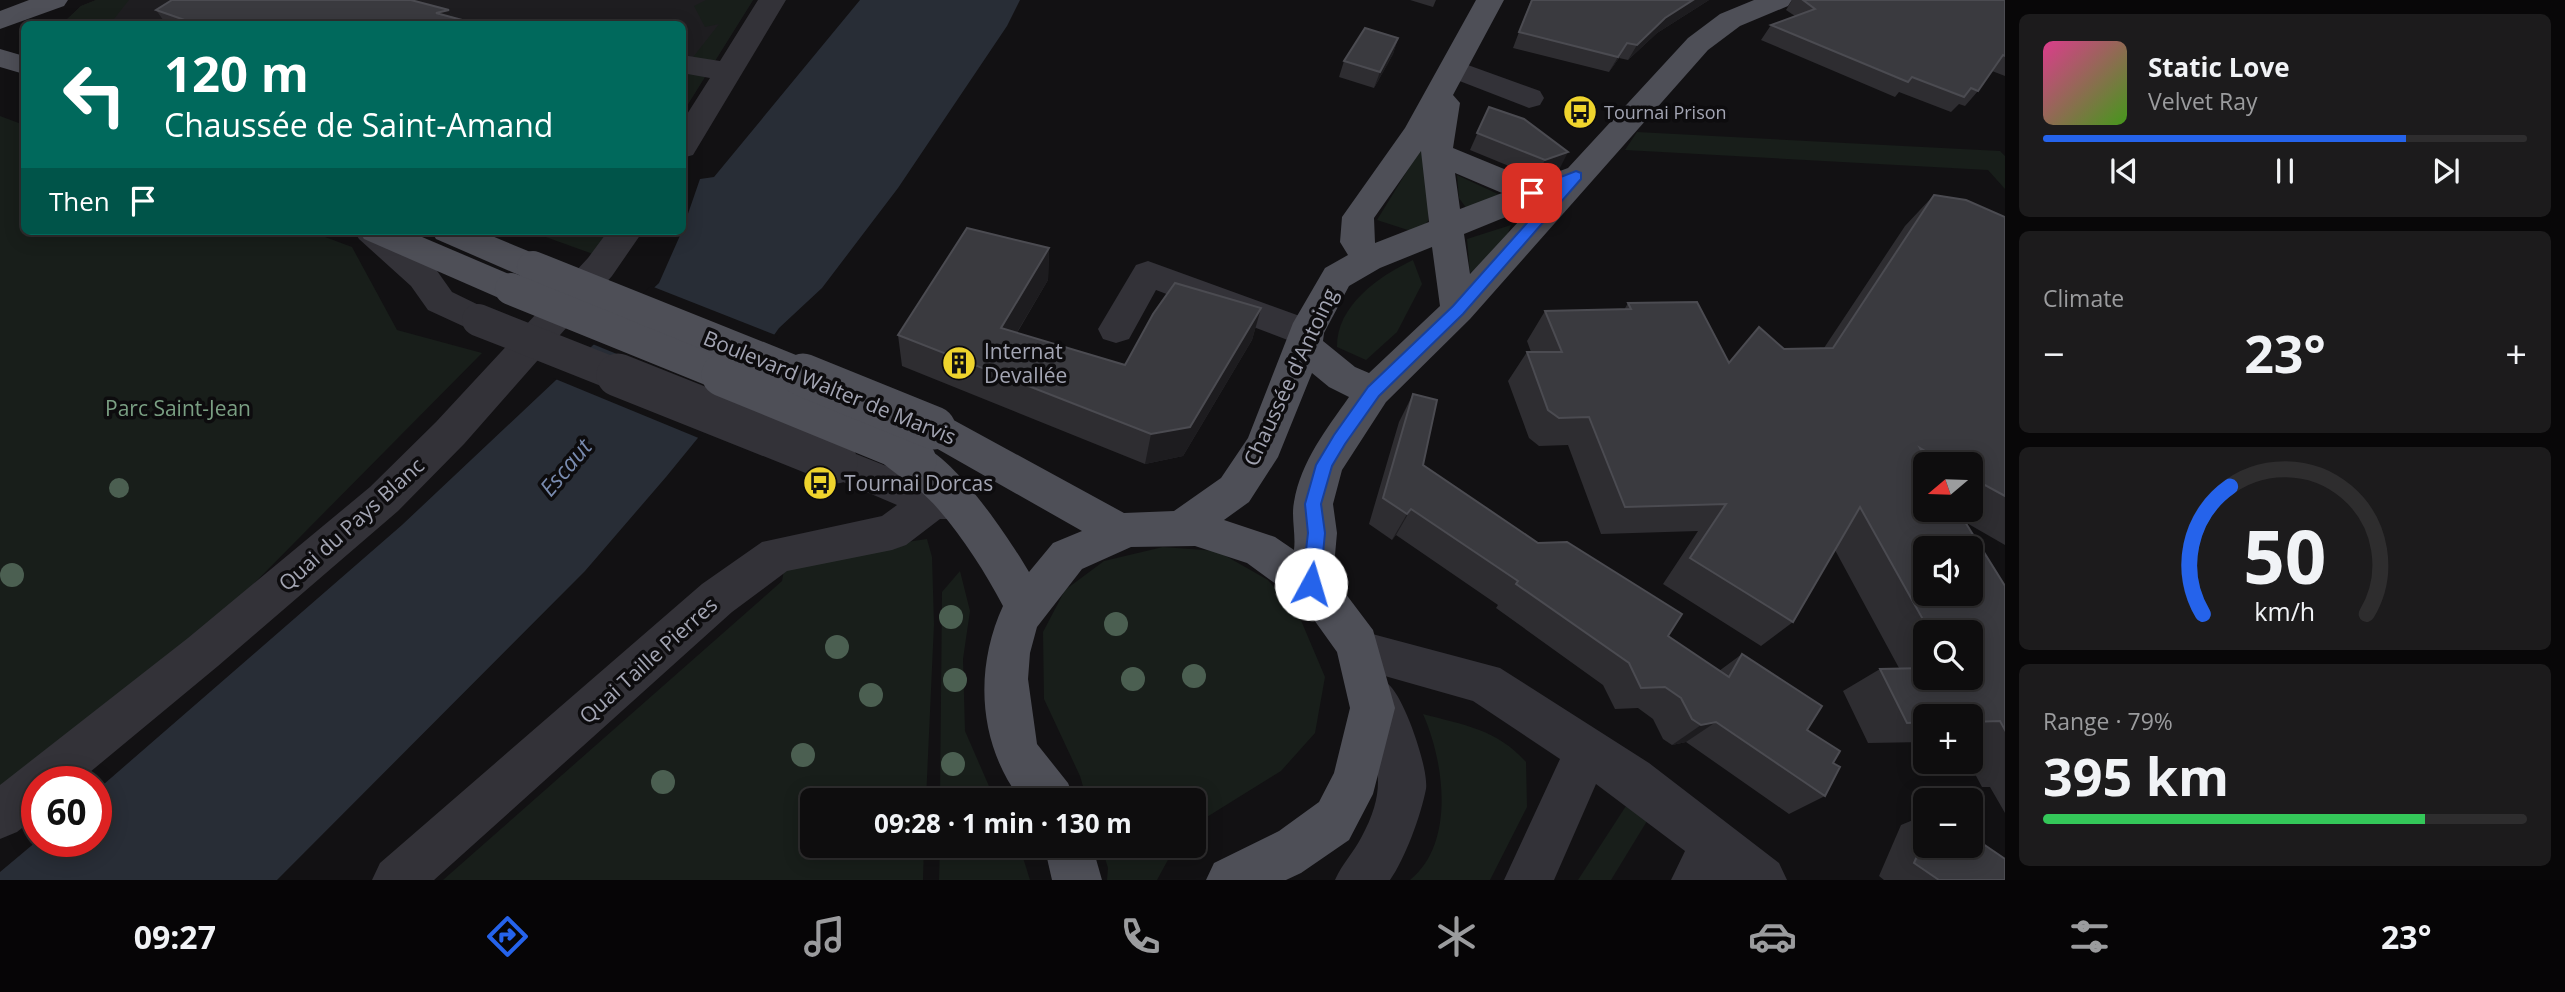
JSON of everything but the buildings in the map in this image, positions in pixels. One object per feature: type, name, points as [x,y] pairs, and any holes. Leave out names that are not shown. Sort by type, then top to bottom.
[{"type":"main road","points":[[0,12],[26,0]]},
{"type":"main road","points":[[0,21],[54,0]]},
{"type":"main road","points":[[43,21],[61,0]]},
{"type":"main road","points":[[1368,259],[1357,242],[1358,217],[1418,132],[1490,0]]},
{"type":"main road","points":[[1311,584],[1317,533],[1313,504],[1324,465],[1373,392],[1458,310],[1576,176],[1698,44],[1730,20],[1778,0]]},
{"type":"main road","points":[[0,58],[21,64]]},
{"type":"main road","points":[[1452,71],[1436,153],[1458,310]]},
{"type":"main road","points":[[0,86],[21,92]]},
{"type":"main road","points":[[1436,153],[1532,193]]},
{"type":"main road","name":"Chaussée d'Antoing","points":[[1184,526],[1235,490],[1264,446],[1306,340],[1337,277],[1368,259],[1576,176]]},
{"type":"main road","name":"Boulevard Walter de Marvis","points":[[387,235],[522,278],[934,428],[985,452],[1060,500],[1116,529]]},
{"type":"main road","points":[[454,235],[522,278]]},
{"type":"main road","name":"Boulevard Walter de Marvis","points":[[522,278],[894,445],[915,461],[936,507],[1000,556],[1025,606]]},
{"type":"main road","points":[[1306,340],[1342,377],[1373,392]]},
{"type":"main road","points":[[1042,788],[1017,752],[1007,703],[1004,665],[1011,635],[1025,606],[1053,566],[1116,529],[1184,526],[1223,533],[1274,554],[1311,584],[1339,614],[1361,651],[1373,699],[1367,754],[1334,821],[1293,850],[1231,880]]},
{"type":"main road","points":[[1071,858],[1077,880]]},
{"type":"street","points":[[686,142],[772,0]]},
{"type":"street","points":[[686,66],[729,72]]},
{"type":"street","points":[[1452,71],[1529,98]]},
{"type":"street","name":"Boulevard Walter de Marvis","points":[[378,235],[423,277],[440,301],[478,320],[836,462],[936,507]]},
{"type":"street","name":"Quai du Pays Blanc","points":[[61,766],[203,652],[384,499],[450,433],[512,361],[600,267],[623,235]]},
{"type":"street","points":[[1116,330],[1148,274],[1306,340]]},
{"type":"street","name":"Quai Taille Pierres","points":[[397,880],[717,598],[777,555],[892,532],[936,507]]},
{"type":"street","points":[[1361,651],[1484,683],[1632,780],[1706,863],[1762,880]]},
{"type":"street","points":[[1360,880],[1380,853],[1403,787],[1394,737],[1373,699]]},
{"type":"street","points":[[1528,880],[1587,751]]},
{"type":"street","points":[[0,815],[21,799]]},
{"type":"shaded area","points":[[96,0],[753,0],[686,107],[686,21],[65,21],[81,6]]},
{"type":"green space","points":[[96,0],[129,0],[112,21],[65,21],[81,6]]},
{"type":"green space","points":[[706,0],[753,0],[686,107],[686,66],[719,24],[705,27],[694,6]]},
{"type":"green space","name":"Parc Saint-Jean","points":[[0,116],[21,124],[21,235],[320,235],[352,247],[397,330],[482,353],[206,632],[37,766],[21,766],[21,778],[0,795]]},
{"type":"green space","points":[[1637,132],[2000,151],[2005,156],[2005,189],[1988,170],[1625,150]]},
{"type":"green space","points":[[1420,150],[1428,152],[1428,221],[1417,233],[1377,220]]},
{"type":"green space","points":[[1457,175],[1500,195],[1467,209],[1459,198]]},
{"type":"green space","points":[[1511,225],[1504,245],[1470,273],[1467,239]]},
{"type":"green space","points":[[540,235],[605,235],[593,254]]},
{"type":"green space","points":[[1413,260],[1422,284],[1397,332],[1366,360],[1337,347],[1344,318],[1362,294]]},
{"type":"green space","points":[[927,539],[932,557],[934,624],[927,788],[800,788],[800,858],[924,858],[923,880],[443,880],[782,581],[784,570],[831,553]]},
{"type":"green space","points":[[1163,547],[1217,551],[1268,580],[1300,618],[1325,677],[1315,733],[1281,771],[1206,818],[1206,788],[1084,788],[1044,699],[1043,632],[1065,590],[1104,561]]},
{"type":"green space","points":[[960,571],[970,611],[963,659],[965,731],[990,788],[940,788],[942,592]]},
{"type":"green space","points":[[1423,714],[1466,725],[1491,735],[1526,762],[1527,807],[1490,880],[1410,880],[1425,864],[1434,845],[1440,824],[1442,801],[1436,755]]},
{"type":"green space","points":[[1626,806],[1647,821],[1611,880],[1578,880]]},
{"type":"green space","points":[[940,858],[1023,858],[1030,880],[939,880]]},
{"type":"green space","points":[[1105,858],[1169,858],[1157,880],[1107,880],[1108,868]]},
{"type":"water","name":"Escaut","points":[[860,0],[1020,0],[1007,26],[898,188],[822,288],[779,328],[724,406],[666,477],[585,571],[277,880],[0,880],[0,872],[21,854],[21,857],[112,857],[112,777],[402,525],[659,283],[680,235],[686,235],[686,219],[700,179],[714,177]]},
{"type":"pier","points":[[651,286],[778,336],[732,401],[590,343]]},
{"type":"pier","points":[[582,351],[726,409],[701,439],[553,378]]},
{"type":"place","name":"Tournai Prison","points":[[1580,112]]},
{"type":"place","name":"Internat Devallée","points":[[959,363]]},
{"type":"place","name":"Tournai Dorcas","points":[[820,483]]},
{"type":"route","points":[[1311,584],[1317,533],[1313,504],[1324,465],[1373,392],[1458,310],[1576,176],[1532,193]]}]
